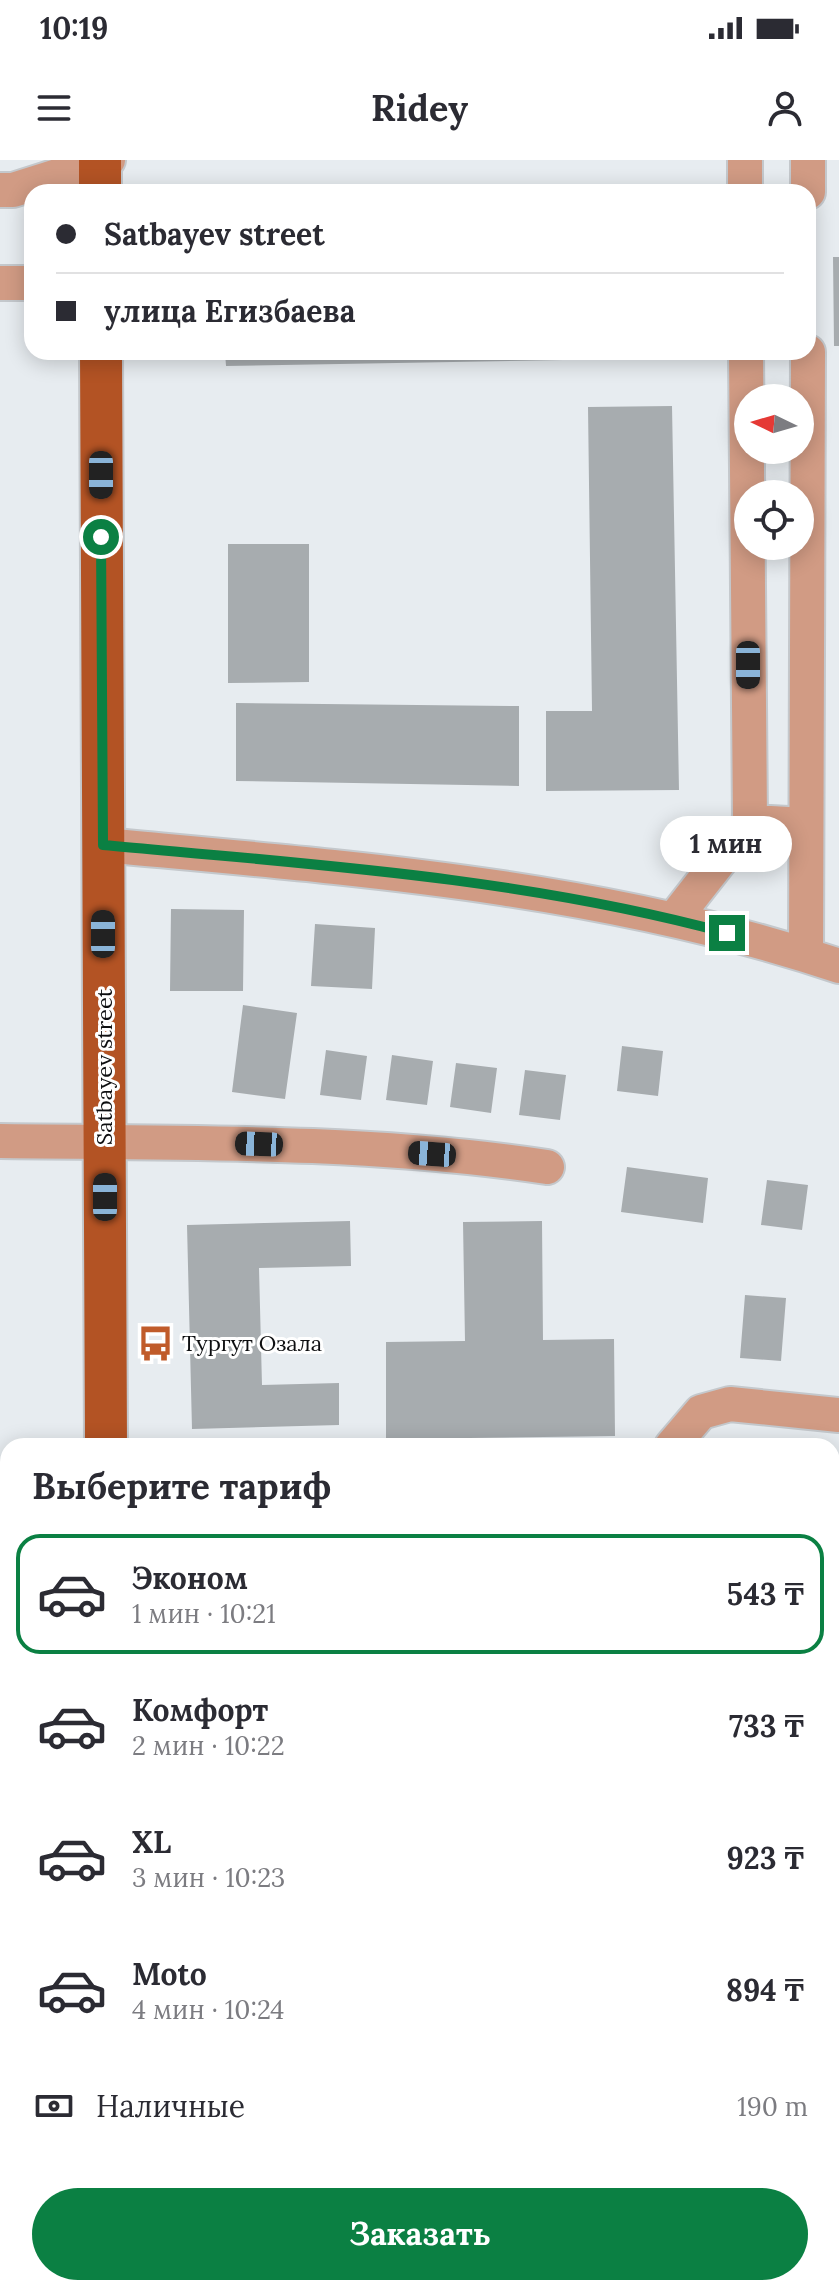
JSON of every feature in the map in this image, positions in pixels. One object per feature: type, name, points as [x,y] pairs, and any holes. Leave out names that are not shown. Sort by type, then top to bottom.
[{"type":"main road","name":"Satbayev street","points":[[101,360],[106,1438]]},
{"type":"street","points":[[745,160],[745,184]]},
{"type":"street","points":[[808,160],[808,184]]},
{"type":"street","points":[[38,184],[102,169]]},
{"type":"street","points":[[0,190],[24,187]]},
{"type":"street","points":[[0,283],[24,283]]},
{"type":"street","points":[[674,919],[750,822],[746,360]]},
{"type":"street","points":[[806,955],[808,360]]},
{"type":"street","points":[[750,822],[806,825]]},
{"type":"street","points":[[103,845],[426,875],[674,919],[839,966]]},
{"type":"street","points":[[0,1141],[347,1147],[489,1158],[547,1167]]},
{"type":"street","points":[[679,1438],[701,1412],[730,1404],[839,1415]]},
{"type":"building","points":[[833,257],[839,257],[839,346],[834,346]]},
{"type":"building","points":[[226,360],[561,360],[226,366]]},
{"type":"building","points":[[672,406],[679,790],[546,791],[546,711],[592,711],[588,407]]},
{"type":"building","points":[[228,544],[309,544],[309,682],[228,683]]},
{"type":"building","points":[[236,703],[519,706],[519,786],[236,781]]},
{"type":"building","points":[[171,909],[244,910],[243,991],[170,991]]},
{"type":"building","points":[[315,924],[375,928],[372,989],[311,986]]},
{"type":"building","points":[[243,1005],[297,1013],[285,1099],[232,1092]]},
{"type":"building","points":[[622,1046],[663,1051],[658,1096],[617,1091]]},
{"type":"building","points":[[326,1050],[367,1056],[361,1100],[320,1095]]},
{"type":"building","points":[[392,1055],[433,1061],[427,1105],[386,1100]]},
{"type":"building","points":[[456,1063],[497,1068],[491,1113],[450,1107]]},
{"type":"building","points":[[525,1070],[566,1075],[560,1120],[519,1115]]},
{"type":"building","points":[[627,1167],[708,1178],[703,1223],[621,1212]]},
{"type":"building","points":[[767,1180],[808,1185],[802,1230],[761,1225]]},
{"type":"building","points":[[350,1221],[351,1266],[259,1268],[262,1385],[339,1383],[339,1425],[192,1429],[187,1225]]},
{"type":"building","points":[[542,1221],[543,1340],[614,1339],[615,1436],[386,1438],[386,1342],[465,1341],[463,1222]]},
{"type":"building","points":[[745,1295],[786,1298],[781,1361],[740,1358]]},
{"type":"place","name":"Тургут Озала","points":[[156,1343]]},
{"type":"route","points":[[101,537],[103,845],[426,875],[674,919],[727,933]]}]
